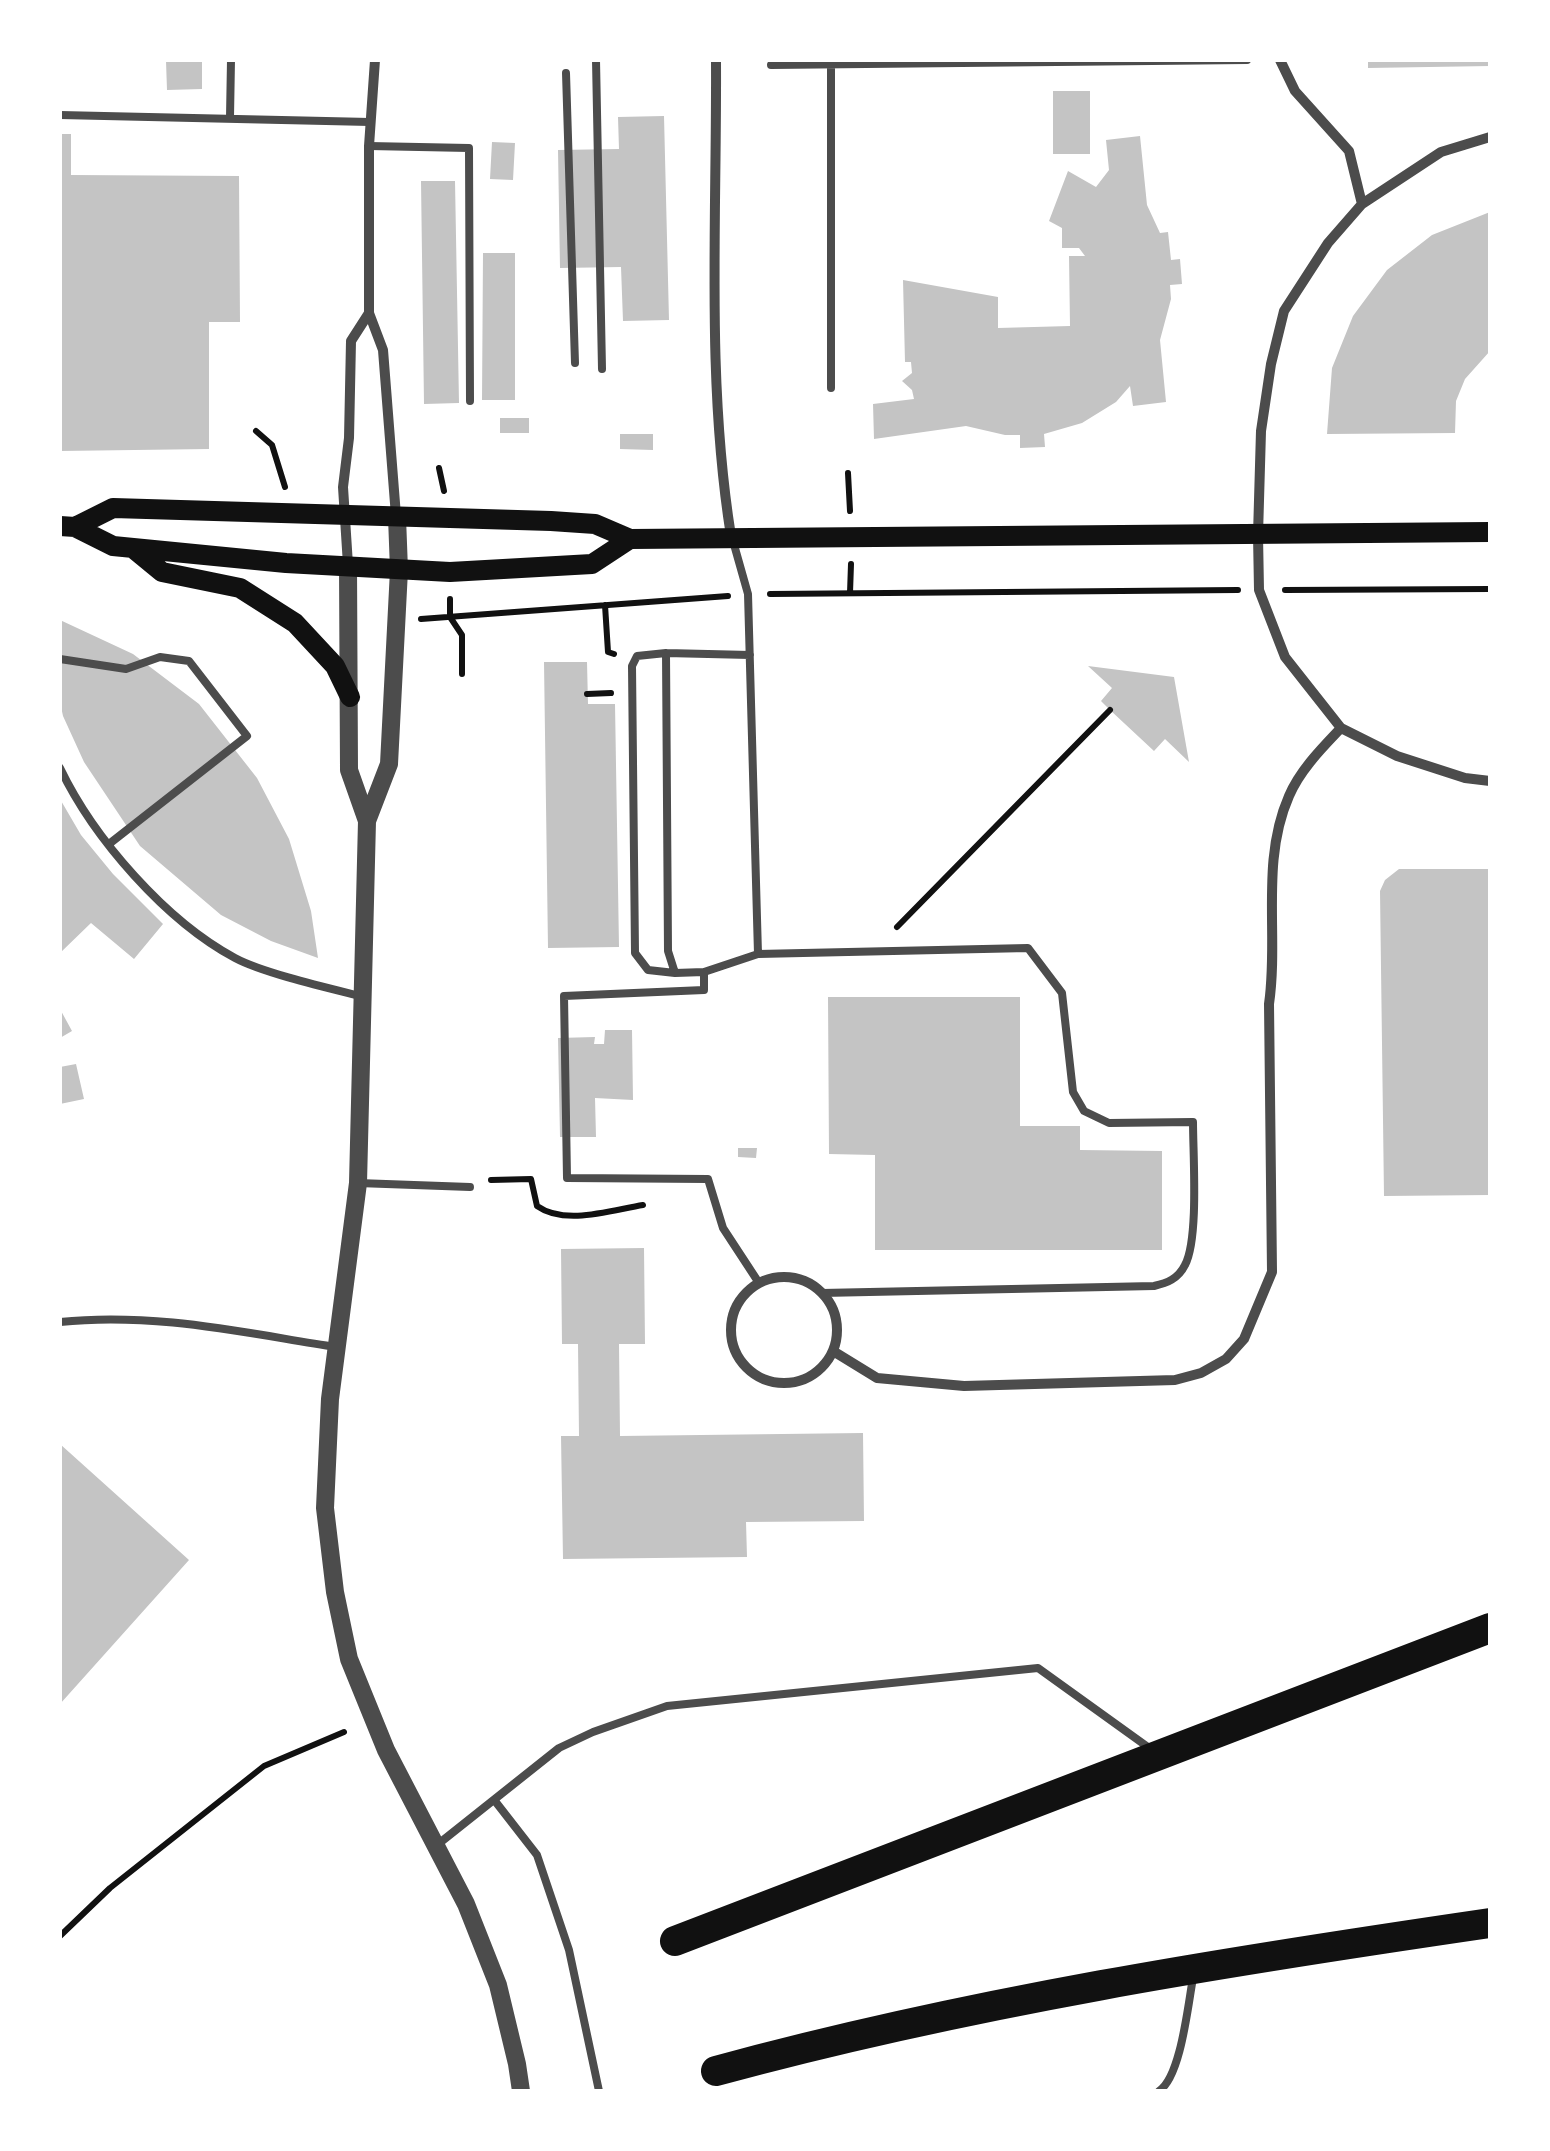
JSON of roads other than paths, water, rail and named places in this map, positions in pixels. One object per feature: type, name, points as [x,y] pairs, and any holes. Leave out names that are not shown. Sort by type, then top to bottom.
[{"type":"highway","points":[[675,1941],[1490,1628]]},
{"type":"highway","points":[[716,2071],[938,2016],[1298,1951],[1490,1923]]},
{"type":"main road","points":[[67,526],[113,508],[595,524],[630,539],[1490,532]]},
{"type":"main road","points":[[67,526],[113,546],[286,563],[450,572],[592,564],[630,539]]},
{"type":"main road","points":[[132,548],[162,572],[240,588],[281,614],[316,643],[350,697]]},
{"type":"street","points":[[367,822],[389,764],[399,570],[383,350],[368,313],[370,122],[375,60]]},
{"type":"street","points":[[716,60],[716,374],[720,470],[731,536]]},
{"type":"street","points":[[1280,60],[1295,91],[1348,152],[1362,204]]},
{"type":"street","points":[[1490,136],[1441,152],[1362,204],[1328,242],[1284,311],[1261,431],[1258,535],[1259,590],[1286,658],[1341,728],[1397,756],[1465,778],[1490,781]]},
{"type":"street","points":[[368,313],[351,342],[350,438],[343,487],[348,566],[349,770],[367,822],[365,996],[358,1184],[326,1444],[325,1508],[335,1592],[349,1659],[379,1732],[466,1904],[498,1985],[520,2091]]},
{"type":"street","points":[[832,1351],[877,1378],[964,1386],[1125,1384],[1175,1380],[1201,1372],[1226,1359],[1244,1339],[1272,1272],[1269,1004],[1274,846],[1289,794],[1314,756],[1341,728]]},
{"type":"street","points":[[785,1276],[798,1278],[822,1293],[836,1320],[832,1351],[824,1364],[798,1381],[783,1382],[754,1373],[735,1349],[731,1334],[738,1304],[759,1283],[785,1276]]},
{"type":"lane","points":[[230,60],[230,117]]},
{"type":"lane","points":[[596,60],[602,369]]},
{"type":"lane","points":[[771,65],[1247,60]]},
{"type":"lane","points":[[831,388],[832,66]]},
{"type":"lane","points":[[566,73],[575,363]]},
{"type":"lane","points":[[60,115],[370,122]]},
{"type":"lane","points":[[370,146],[469,148],[470,401]]},
{"type":"lane","points":[[731,536],[748,594],[758,954]]},
{"type":"lane","points":[[750,655],[666,653],[638,656],[632,666],[635,953],[648,970],[704,972],[758,954],[1028,948],[1062,992],[1073,1092],[1084,1111],[1109,1122],[1193,1122],[1192,1242],[1185,1266],[1171,1282],[1154,1286],[822,1293]]},
{"type":"lane","points":[[666,653],[668,951],[675,973]]},
{"type":"lane","points":[[60,659],[126,669],[160,657],[189,661],[247,736],[109,844]]},
{"type":"lane","points":[[60,768],[109,844],[173,915],[237,959],[365,996]]},
{"type":"lane","points":[[704,972],[704,990],[564,996],[567,1178],[708,1179],[723,1228],[759,1283]]},
{"type":"lane","points":[[358,1184],[470,1186]]},
{"type":"lane","points":[[60,1322],[108,1317],[154,1319],[336,1347]]},
{"type":"lane","points":[[437,1846],[559,1748],[667,1706],[1038,1668],[1159,1755]]},
{"type":"lane","points":[[495,1801],[537,1855],[569,1950],[599,2091]]},
{"type":"lane","points":[[1159,2091],[1166,2088],[1179,2052],[1195,1970]]}]
